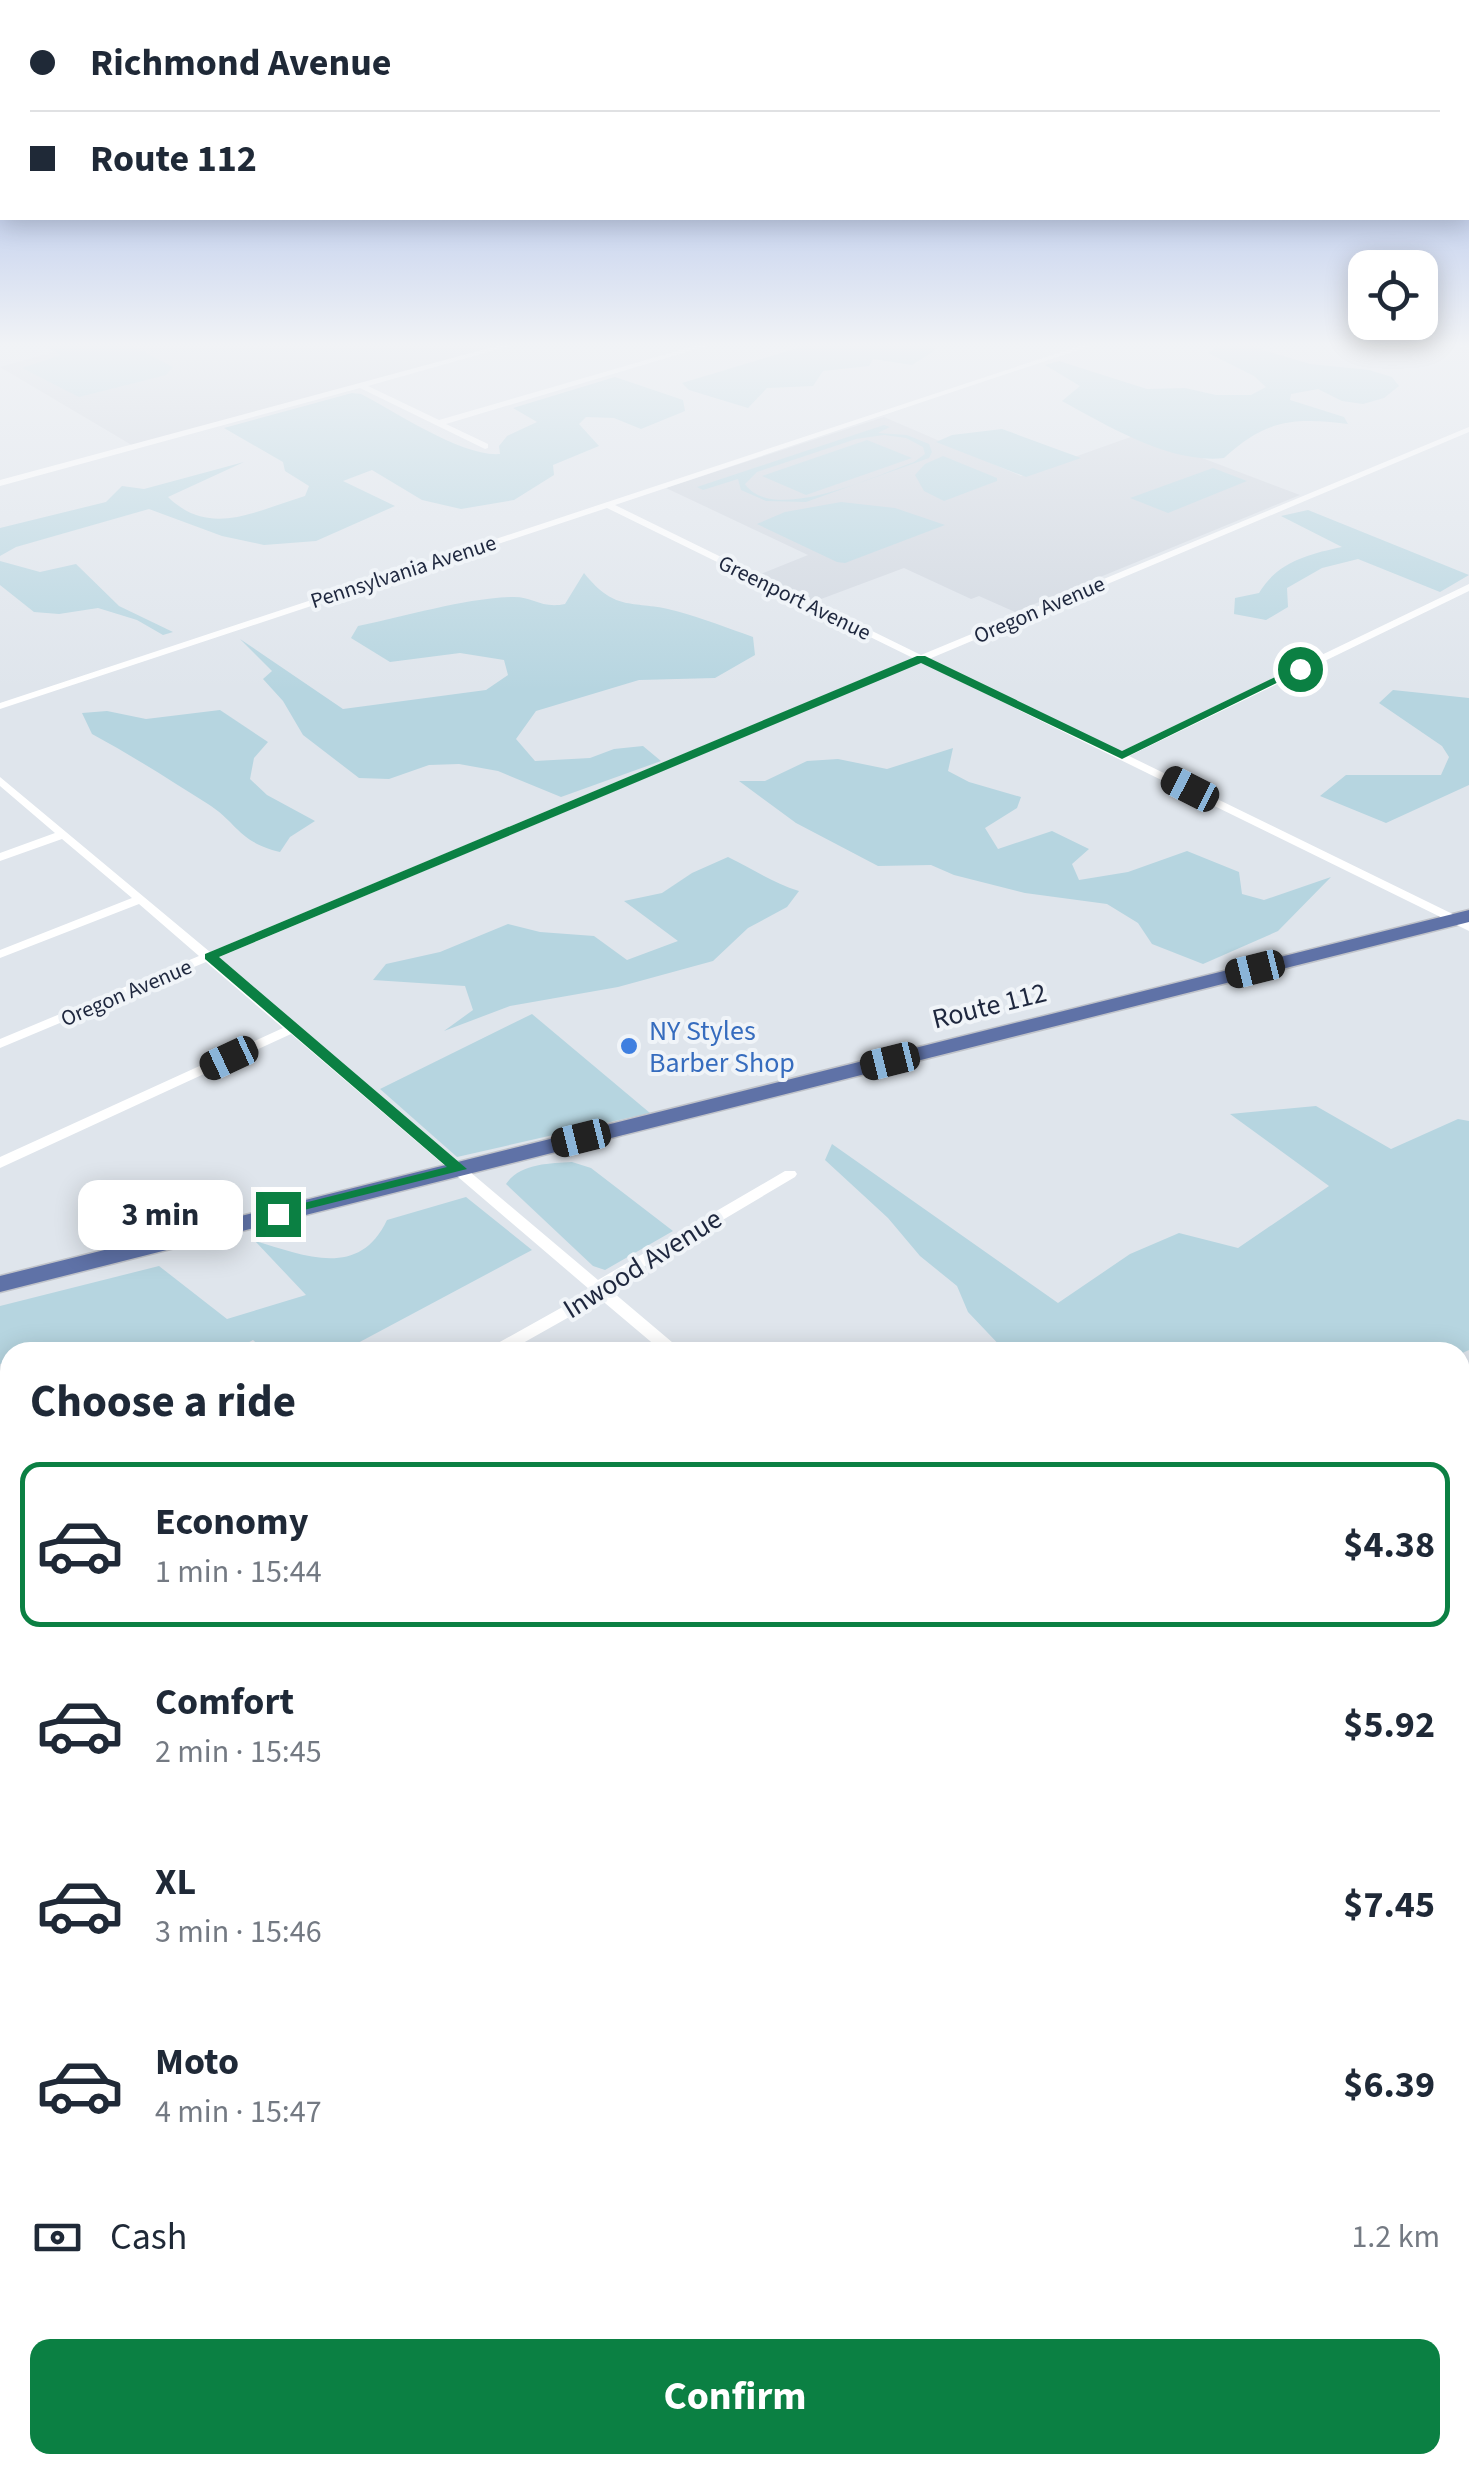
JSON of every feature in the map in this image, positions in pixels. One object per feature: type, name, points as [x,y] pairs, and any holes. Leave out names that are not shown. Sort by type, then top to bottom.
[{"type":"main road","name":"Route 112","points":[[0,1284],[1464,921]]},
{"type":"street","points":[[0,484],[89,459]]},
{"type":"street","name":"Pennsylvania Avenue","points":[[0,706],[741,459]]},
{"type":"street","name":"Oregon Avenue","points":[[0,1044],[1396,459]]},
{"type":"street","name":"Greenport Avenue","points":[[606,504],[1464,921]]},
{"type":"street","points":[[1122,755],[1469,587]]},
{"type":"street","points":[[0,780],[661,1342]]},
{"type":"street","points":[[0,857],[64,834]]},
{"type":"street","points":[[0,954],[141,899]]},
{"type":"street","points":[[0,1163],[294,1028]]},
{"type":"street","name":"Inwood Avenue","points":[[512,1342],[589,1299],[598,1289],[790,1174]]},
{"type":"shaded area","points":[[279,459],[566,459],[553,465],[554,475],[514,500],[461,509],[422,500],[372,470],[343,481],[395,506],[316,541],[264,545],[222,536],[149,509],[16,547],[0,556],[0,528],[106,502],[122,486],[144,489],[244,462],[168,497],[184,509],[217,519],[251,514],[305,496],[309,486],[285,471]]},
{"type":"shaded area","points":[[754,459],[983,459],[1021,476],[1067,459],[1206,459],[1300,495],[1015,612],[979,596],[971,599],[904,568],[813,602],[758,575],[808,555],[666,488]]},
{"type":"shaded area","points":[[780,459],[795,459],[757,472],[745,484],[759,495],[778,500],[801,498],[925,459],[806,502],[766,501],[741,490],[738,479],[703,490],[697,487]]},
{"type":"shaded area","points":[[810,459],[908,459],[806,495],[762,476]]},
{"type":"shaded area","points":[[951,459],[997,481],[944,501],[924,491],[915,475],[925,464]]},
{"type":"shaded area","points":[[981,459],[1077,459],[1026,477]]},
{"type":"shaded area","points":[[1213,468],[1247,481],[1168,513],[1130,498]]},
{"type":"shaded area","points":[[841,502],[895,508],[945,525],[845,563],[757,524],[785,512]]},
{"type":"shaded area","points":[[1308,510],[1469,575],[1440,592],[1358,559],[1322,568],[1287,588],[1288,607],[1266,620],[1234,614],[1235,598],[1259,593],[1284,567],[1306,556],[1342,547],[1281,516]]},
{"type":"shaded area","points":[[0,561],[40,572],[76,564],[119,606],[173,632],[163,635],[137,620],[98,608],[59,614],[34,612],[0,585]]},
{"type":"shaded area","points":[[584,573],[616,600],[676,611],[753,637],[755,655],[715,678],[639,680],[536,711],[516,739],[535,761],[590,758],[614,749],[643,746],[661,761],[561,797],[498,771],[459,764],[429,765],[389,779],[359,778],[303,735],[283,701],[263,679],[272,671],[240,639],[343,709],[486,690],[508,675],[504,660],[460,653],[390,662],[351,638],[358,626],[473,601],[519,597],[549,605],[565,604]]},
{"type":"shaded area","points":[[1393,690],[1469,698],[1469,785],[1386,823],[1320,796],[1346,775],[1441,775],[1449,757],[1442,746],[1379,703]]},
{"type":"shaded area","points":[[220,710],[268,742],[254,758],[250,779],[267,795],[315,821],[290,837],[280,852],[255,843],[208,804],[92,734],[82,713],[107,711],[146,719]]},
{"type":"shaded area","points":[[953,748],[948,771],[969,782],[1021,797],[1017,808],[985,828],[998,849],[1052,831],[1089,849],[1072,864],[1079,880],[1128,872],[1187,851],[1239,872],[1242,894],[1264,900],[1331,877],[1278,931],[1203,964],[1152,944],[1138,923],[1107,904],[1025,893],[954,875],[931,865],[878,866],[796,823],[739,781],[765,781],[807,761],[838,759],[887,769]]},
{"type":"shaded area","points":[[728,857],[799,891],[787,907],[748,928],[713,961],[618,987],[510,1006],[444,1031],[473,1010],[465,986],[373,980],[386,964],[440,952],[508,924],[540,932],[594,936],[627,960],[678,941],[624,901],[662,893],[692,873]]},
{"type":"shaded area","points":[[532,1014],[650,1113],[457,1157],[380,1089]]},
{"type":"shaded area","points":[[1316,1106],[1391,1149],[1458,1119],[1469,1121],[1469,1342],[996,1342],[968,1312],[957,1286],[920,1256],[888,1218],[825,1160],[832,1144],[1058,1303],[1130,1254],[1179,1233],[1238,1248],[1329,1186],[1230,1114]]},
{"type":"shaded area","points":[[572,1162],[591,1168],[673,1231],[605,1270],[593,1266],[506,1184],[527,1169]]},
{"type":"shaded area","points":[[466,1197],[532,1250],[360,1342],[0,1342],[0,1306],[159,1266],[227,1319],[306,1295],[255,1241],[310,1256],[346,1257],[375,1239],[387,1220]]},
{"type":"place","name":"NY Styles Barber Shop","points":[[629,1046]]},
{"type":"route","points":[[278,1214],[460,1169],[210,956],[921,658],[1122,755],[1300,669]]}]
